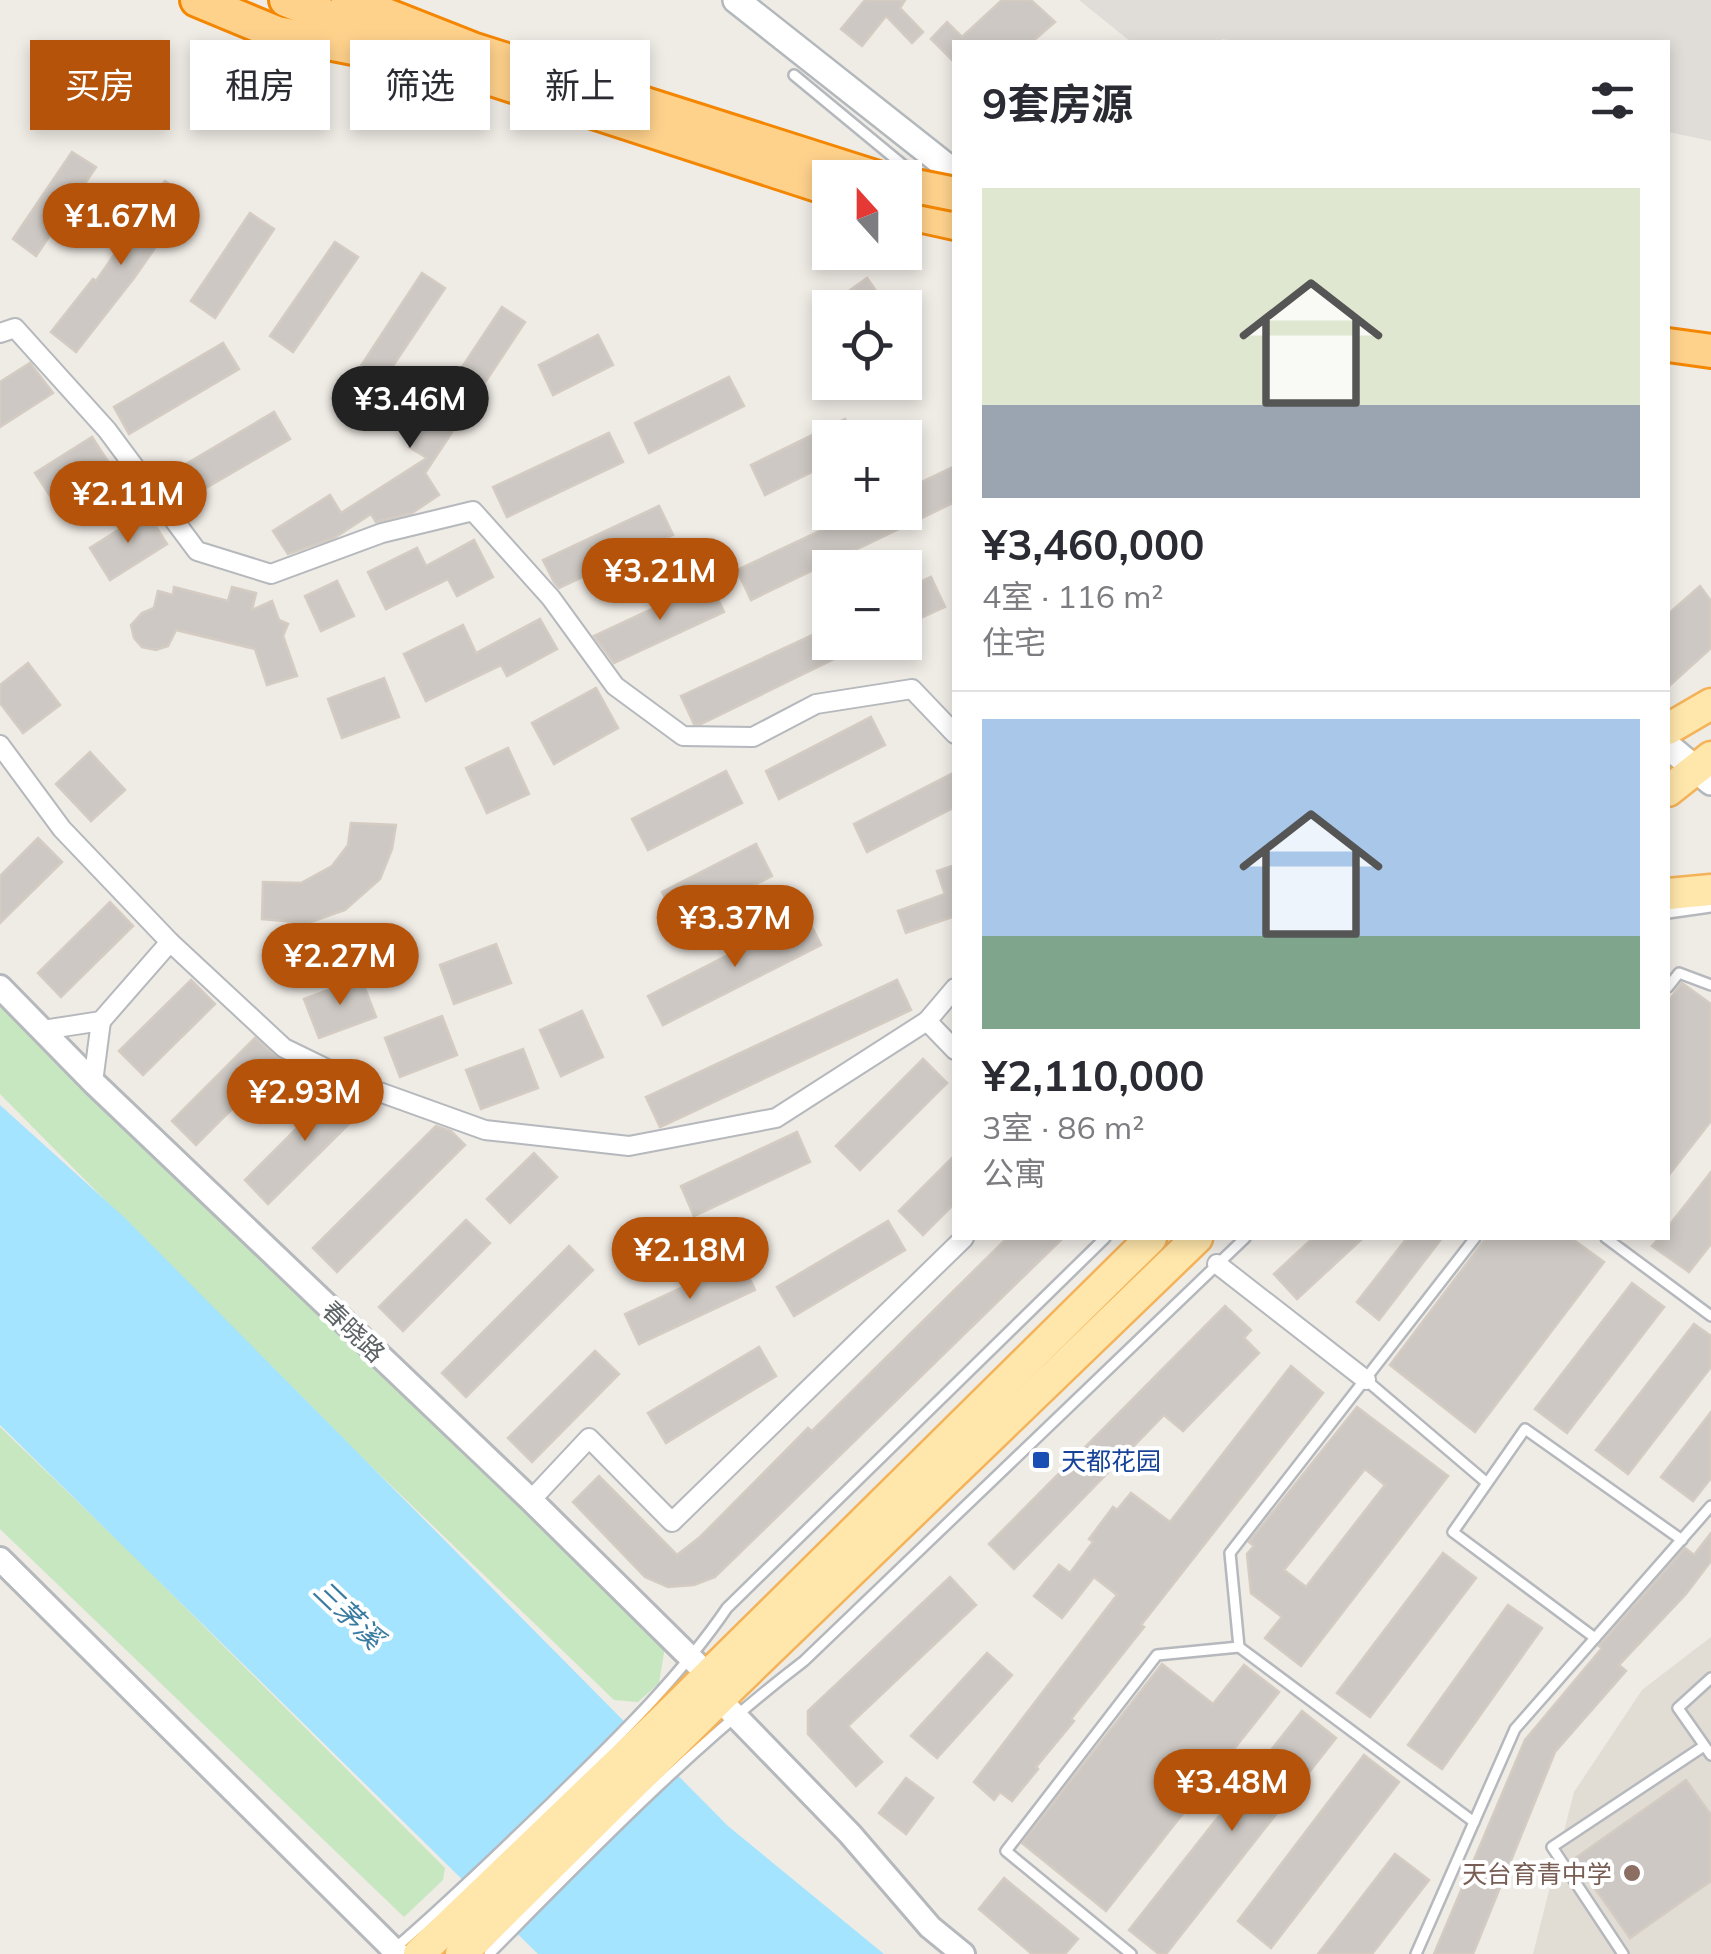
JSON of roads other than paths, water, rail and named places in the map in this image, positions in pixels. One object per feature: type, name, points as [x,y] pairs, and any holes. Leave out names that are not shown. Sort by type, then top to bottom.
[{"type":"highway","points":[[197,0],[277,33],[350,47]]},
{"type":"highway","points":[[286,0],[388,40]]},
{"type":"highway","points":[[348,0],[472,49],[821,160]]},
{"type":"highway","points":[[490,78],[812,183]]},
{"type":"highway","points":[[922,187],[952,193]]},
{"type":"highway","points":[[922,216],[952,222]]},
{"type":"highway","points":[[1670,323],[1711,328]]},
{"type":"highway","points":[[1670,346],[1711,351]]},
{"type":"main road","points":[[736,0],[952,171]]},
{"type":"main road","points":[[1670,728],[1711,704]]},
{"type":"main road","points":[[1670,747],[1705,768],[1670,791]]},
{"type":"main road","points":[[1670,894],[1711,890]]},
{"type":"main road","points":[[400,1953],[471,1936],[1143,1240]]},
{"type":"main road","points":[[713,1687],[1195,1240]]},
{"type":"street","points":[[0,333],[15,328],[106,430],[197,551],[270,574],[382,533],[473,510],[551,598],[615,686],[684,736],[752,737],[816,704],[912,688],[952,731]]},
{"type":"street","points":[[0,744],[62,829],[170,942],[284,1048],[360,1085],[485,1130],[629,1146],[776,1118],[927,1021],[952,992]]},
{"type":"street","points":[[93,1082],[101,1021],[170,942]]},
{"type":"street","name":"春晓路","points":[[0,987],[93,1082],[532,1500],[713,1687],[930,1926],[963,1954]]},
{"type":"street","points":[[44,1030],[101,1021]]},
{"type":"street","points":[[927,1021],[952,1047]]},
{"type":"street","points":[[532,1500],[589,1438],[672,1522],[962,1240]]},
{"type":"street","points":[[1143,1240],[1165,1268]]},
{"type":"street","points":[[1217,1264],[1366,1380]]},
{"type":"street","points":[[0,1559],[400,1953]]},
{"type":"lane","points":[[794,75],[952,206]]},
{"type":"lane","points":[[1670,913],[1711,907]]},
{"type":"lane","points":[[1670,985],[1679,973],[1711,985]]},
{"type":"lane","points":[[713,1687],[728,1608],[1103,1240]]},
{"type":"lane","points":[[471,1936],[713,1687],[804,1661],[1242,1240]]},
{"type":"lane","points":[[1239,1647],[1230,1553],[1473,1240]]},
{"type":"lane","points":[[1609,1240],[1711,1316]]},
{"type":"lane","points":[[1366,1380],[1487,1483]]},
{"type":"lane","points":[[1595,1638],[1453,1532],[1524,1429],[1682,1540]]},
{"type":"lane","points":[[1416,1954],[1514,1730],[1711,1506]]},
{"type":"lane","points":[[1131,1954],[1006,1852],[1157,1655],[1239,1647],[1474,1822]]},
{"type":"lane","points":[[1623,1954],[1552,1847],[1708,1750],[1678,1708],[1711,1678]]},
{"type":"water","name":"三茅溪","points":[[0,1105],[125,1218],[728,1826],[884,1954],[538,1954],[0,1425]]},
{"type":"place","name":"天都花园","points":[[1041,1460]]},
{"type":"place","name":"天台育青中学","points":[[1632,1873]]}]
